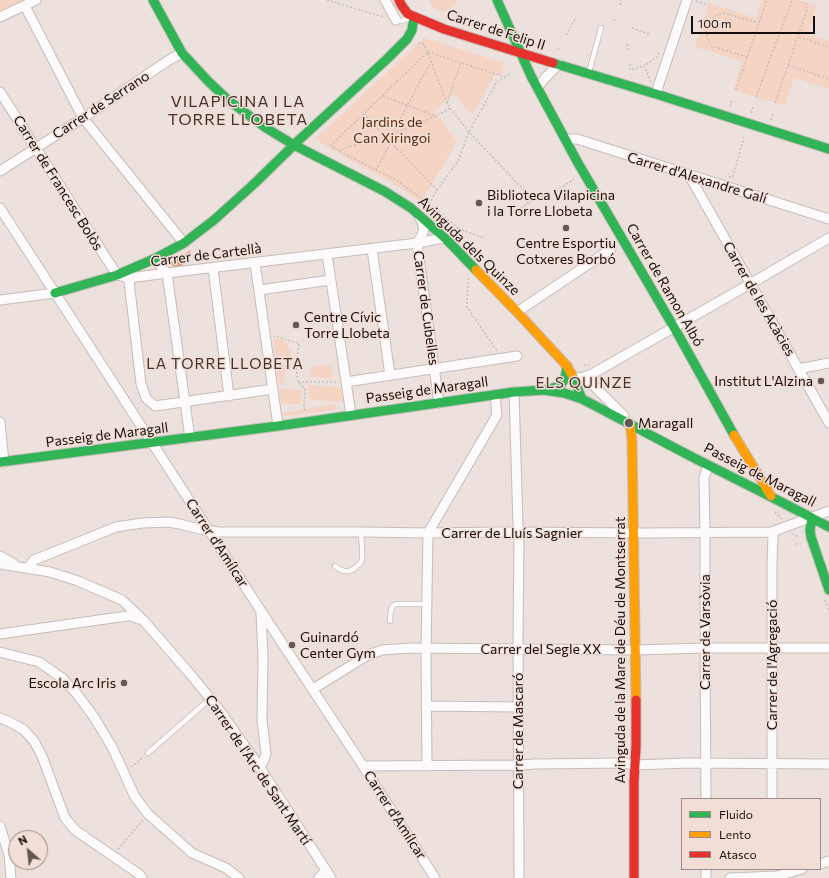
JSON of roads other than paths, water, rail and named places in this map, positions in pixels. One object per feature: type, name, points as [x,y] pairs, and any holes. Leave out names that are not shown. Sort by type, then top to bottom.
[{"type":"main road","name":"Avinguda dels Quinze","points":[[153,0],[182,52],[208,81],[228,100],[266,128],[294,145],[384,191],[411,208],[444,238],[517,312],[567,366],[582,399]]},
{"type":"main road","points":[[55,293],[116,275],[128,274],[184,243],[214,220],[406,39],[412,30],[414,17],[406,12],[399,0]]},
{"type":"main road","name":"Carrer de Ramon Albó","points":[[497,0],[537,88],[565,139],[723,416],[771,496]]},
{"type":"main road","name":"Carrer de Felip II","points":[[414,17],[444,29],[829,149]]},
{"type":"main road","points":[[544,390],[557,388],[562,385],[566,379],[567,366]]},
{"type":"main road","name":"Passeig de Maragall","points":[[2,462],[278,426],[514,392],[544,390],[564,393],[582,399],[829,527]]},
{"type":"main road","name":"Avinguda de la Mare de Déu de Montserrat","points":[[630,423],[632,440],[634,533],[636,765],[634,782],[634,878]]},
{"type":"main road","points":[[812,518],[810,530],[811,537],[829,590]]},
{"type":"street","points":[[0,17],[26,2],[36,0]]},
{"type":"street","points":[[385,0],[398,20]]},
{"type":"street","points":[[656,94],[690,0]]},
{"type":"street","points":[[26,2],[83,118],[184,243]]},
{"type":"street","name":"Carrer de Serrano","points":[[0,171],[182,52]]},
{"type":"street","points":[[537,88],[559,64]]},
{"type":"street","name":"Carrer de Francesc Bolòs","points":[[0,92],[116,275]]},
{"type":"street","name":"Carrer d'Alexandre Galí","points":[[565,139],[576,139],[829,219]]},
{"type":"street","name":"Carrer de les Acàcies","points":[[689,175],[829,423]]},
{"type":"street","name":"Carrer d'Amílcar","points":[[0,208],[435,878]]},
{"type":"street","name":"Carrer de Cubelles","points":[[419,215],[424,227],[423,234],[418,243],[439,403]]},
{"type":"street","name":"Carrer de Cartellà","points":[[128,274],[167,273],[213,268],[418,243],[444,238]]},
{"type":"street","points":[[573,377],[581,378],[592,374],[674,328],[749,281],[829,238]]},
{"type":"street","points":[[372,248],[390,375]]},
{"type":"street","points":[[517,312],[611,249]]},
{"type":"street","points":[[327,254],[351,416]]},
{"type":"street","points":[[154,259],[167,273],[190,438]]},
{"type":"street","points":[[255,263],[278,426]]},
{"type":"street","points":[[213,268],[229,396]]},
{"type":"street","points":[[128,274],[141,384],[146,398],[154,406],[273,389]]},
{"type":"street","points":[[259,290],[331,280]]},
{"type":"street","points":[[0,300],[55,293]]},
{"type":"street","points":[[346,382],[517,356]]},
{"type":"street","points":[[798,369],[829,363]]},
{"type":"street","points":[[592,374],[589,378],[590,382],[630,423]]},
{"type":"street","name":"Carrer de Mascaró","points":[[514,392],[519,532],[519,878]]},
{"type":"street","points":[[427,766],[426,649],[428,533],[496,416],[495,395]]},
{"type":"street","points":[[0,422],[2,462]]},
{"type":"street","name":"Carrer de Varsòvia","points":[[706,798],[704,478],[708,465]]},
{"type":"street","name":"Carrer de Lluís Sagnier","points":[[28,568],[34,560],[116,527],[142,523],[169,522],[219,532],[634,533],[774,531],[829,512]]},
{"type":"street","name":"Carrer de l'Agregació","points":[[772,798],[772,563],[774,531]]},
{"type":"street","points":[[0,556],[18,567]]},
{"type":"street","name":"Carrer de l'Arc de Sant Martí","points":[[0,564],[50,572],[78,581],[122,600],[143,620],[211,698],[259,766],[328,874]]},
{"type":"street","points":[[259,766],[263,762],[266,754],[262,720],[263,657],[261,611]]},
{"type":"street","points":[[0,634],[127,616],[143,620]]},
{"type":"street","name":"Carrer del Segle XX","points":[[313,689],[368,654],[382,650],[411,648],[635,650],[705,648],[829,648]]},
{"type":"street","points":[[0,652],[39,662],[62,678],[77,694],[94,717],[112,748],[135,797],[148,814],[192,853],[226,868],[239,878]]},
{"type":"street","points":[[426,706],[518,707]]},
{"type":"street","points":[[0,718],[24,730],[34,741],[42,756],[65,818],[75,830],[139,874],[142,878]]},
{"type":"street","points":[[363,766],[518,766],[536,764],[623,763],[636,765],[706,763],[829,764]]},
{"type":"street","points":[[0,826],[9,855],[11,878]]},
{"type":"street","points":[[730,878],[773,874],[782,875],[799,870]]},
{"type":"street","points":[[319,878],[328,874]]},
{"type":"lane","points":[[398,20],[414,17]]},
{"type":"lane","points":[[588,73],[602,28]]},
{"type":"lane","points":[[335,566],[340,570],[348,572],[355,569],[360,564],[362,558],[361,532]]},
{"type":"lane","points":[[390,621],[391,607],[393,605],[427,604]]},
{"type":"lane","points":[[148,753],[211,698]]},
{"type":"place","name":"Biblioteca Vilapicina i la Torre Llobeta","points":[[479,203]]},
{"type":"place","name":"Centre Esportiu Cotxeres Borbó","points":[[566,228]]},
{"type":"place","name":"Centre Cívic Torre Llobeta","points":[[296,325]]},
{"type":"place","name":"Institut L'Alzina","points":[[821,381]]},
{"type":"place","name":"Maragall","points":[[629,423]]},
{"type":"place","name":"Guinardó Center Gym","points":[[292,645]]},
{"type":"place","name":"Escola Arc Iris","points":[[124,683]]},
{"type":"district","name":"VILAPICINA I LA TORRE LLOBETA","points":[[238,111]]},
{"type":"district","name":"LA TORRE LLOBETA","points":[[225,364]]},
{"type":"district","name":"ELS QUINZE","points":[[584,383]]},
{"type":"park label","name":"Jardins de Can Xiringoi","points":[[392,130]]}]
